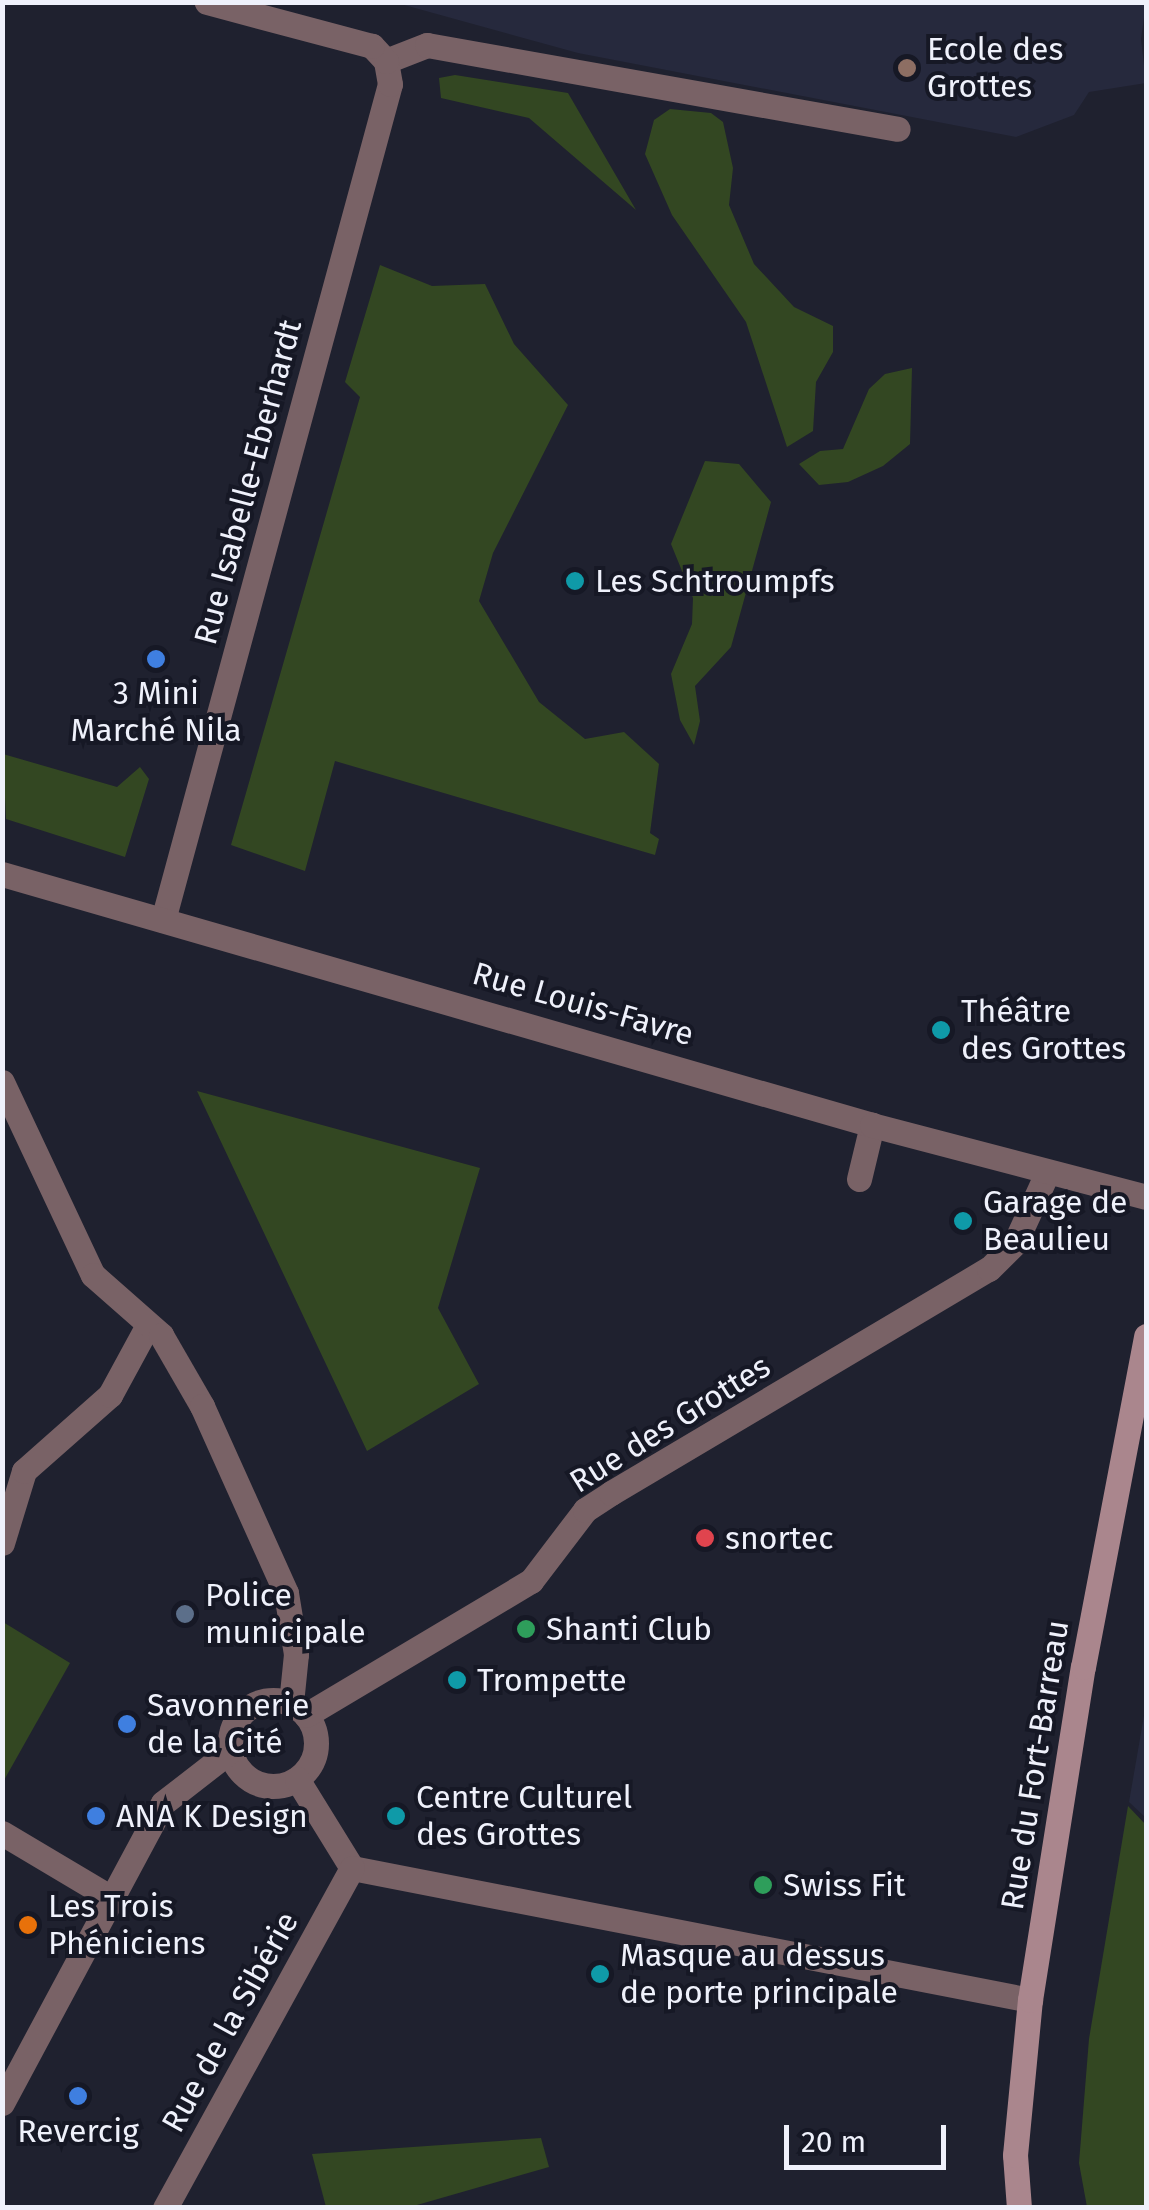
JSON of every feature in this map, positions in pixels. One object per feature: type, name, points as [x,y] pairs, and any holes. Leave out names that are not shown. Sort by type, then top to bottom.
[{"type":"main road","name":"Rue du Fort-Barreau","points":[[1019,2208],[1015,2155],[1030,2000],[1083,1667],[1146,1336]]},
{"type":"street","points":[[207,2],[372,46],[386,61],[427,45],[898,130]]},
{"type":"street","name":"Rue Isabelle-Eberhardt","points":[[163,920],[390,84],[386,61]]},
{"type":"street","name":"Rue Louis-Favre","points":[[2,874],[648,1055],[872,1125],[1146,1197]]},
{"type":"street","points":[[2,1082],[93,1275],[148,1325],[190,1381],[286,1594],[296,1654],[298,1709],[316,1748],[298,1778],[265,1785],[236,1767],[230,1751],[231,1728],[245,1708],[267,1699],[298,1709]]},
{"type":"street","points":[[859,1178],[872,1125]]},
{"type":"street","name":"Rue des Grottes","points":[[298,1709],[530,1580],[585,1510],[611,1492],[990,1269],[1015,1243],[1047,1173]]},
{"type":"street","points":[[2,1543],[24,1470],[110,1395],[148,1325]]},
{"type":"street","points":[[2,2103],[115,1900],[163,1804],[230,1751]]},
{"type":"street","points":[[298,1778],[352,1868],[1030,2000]]},
{"type":"street","points":[[2,1833],[115,1900]]},
{"type":"street","name":"Rue de la Sibérie","points":[[165,2208],[352,1868]]},
{"type":"shaded area","name":"Ecole des Grottes","points":[[397,3],[1146,3],[1141,39],[1146,83],[1089,92],[1074,115],[1016,137],[578,53]]},
{"type":"shaded area","points":[[1146,1704],[1146,1818],[1129,1802]]},
{"type":"green space","points":[[455,75],[568,93],[636,210],[529,118],[441,98],[439,78]]},
{"type":"green space","points":[[670,109],[711,113],[723,122],[733,168],[729,205],[754,264],[794,307],[833,326],[833,352],[816,382],[813,431],[787,447],[746,322],[672,215],[645,154],[654,120]]},
{"type":"green space","points":[[380,265],[432,286],[485,284],[514,344],[568,405],[493,553],[479,601],[539,702],[585,739],[624,732],[659,764],[650,833],[659,839],[655,855],[335,761],[305,871],[231,845],[360,397],[345,382]]},
{"type":"green space","points":[[912,368],[910,444],[883,466],[848,482],[819,485],[799,464],[820,451],[843,449],[869,389],[885,374]]},
{"type":"green space","points":[[705,461],[739,464],[771,502],[731,647],[695,686],[700,721],[694,745],[680,720],[671,674],[692,624],[693,598],[671,544]]},
{"type":"green space","points":[[3,754],[117,787],[140,767],[149,779],[125,857],[6,819]]},
{"type":"green space","points":[[197,1091],[480,1168],[438,1308],[479,1384],[367,1451]]},
{"type":"green space","points":[[3,1622],[70,1663],[3,1782]]},
{"type":"green space","points":[[1128,1806],[1146,1825],[1146,2207],[1087,2207],[1079,2163],[1089,2039]]},
{"type":"green space","points":[[541,2138],[549,2167],[410,2207],[326,2207],[312,2154]]},
{"type":"place","name":"Ecole des Grottes","points":[[907,68]]},
{"type":"place","name":"Les Schtroumpfs","points":[[575,581]]},
{"type":"place","name":"3 Mini Marché Nila","points":[[156,659]]},
{"type":"place","name":"Théâtre des Grottes","points":[[941,1030]]},
{"type":"place","name":"Garage de Beaulieu","points":[[963,1221]]},
{"type":"place","name":"snortec","points":[[705,1538]]},
{"type":"place","name":"Police municipale","points":[[185,1614]]},
{"type":"place","name":"Shanti Club","points":[[526,1629]]},
{"type":"place","name":"Trompette","points":[[457,1680]]},
{"type":"place","name":"Savonnerie de la Cité","points":[[127,1724]]},
{"type":"place","name":"ANA K Design","points":[[96,1816]]},
{"type":"place","name":"Centre Culturel des Grottes","points":[[396,1816]]},
{"type":"place","name":"Swiss Fit","points":[[763,1885]]},
{"type":"place","name":"Les Trois Phéniciens","points":[[28,1925]]},
{"type":"place","name":"Masque au dessus de porte principale","points":[[600,1974]]},
{"type":"place","name":"Revercig","points":[[78,2096]]}]
